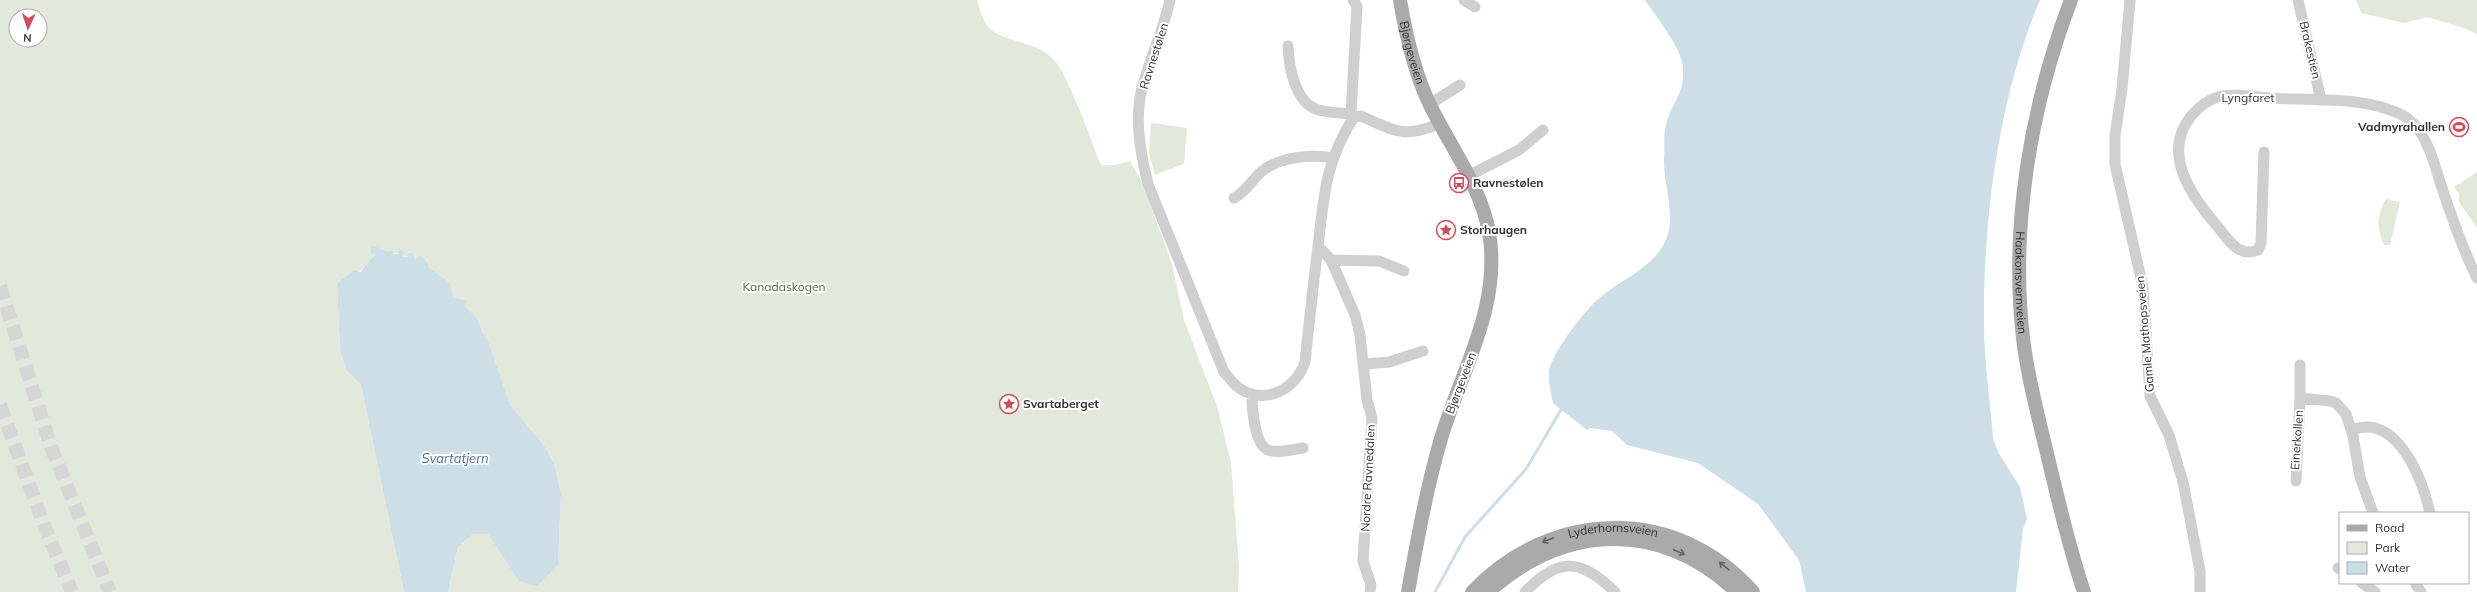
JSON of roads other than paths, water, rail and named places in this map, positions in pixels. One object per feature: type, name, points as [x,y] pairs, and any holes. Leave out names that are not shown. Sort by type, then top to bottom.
[{"type":"main road","name":"Bjørgeveien","points":[[1400,0],[1411,53],[1430,104],[1478,197],[1489,230],[1492,279],[1486,312],[1440,441],[1425,499],[1408,592]]},
{"type":"main road","name":"Haakonsvernveien","points":[[2071,0],[2058,32],[2033,138],[2024,194],[2019,282],[2023,339],[2029,374],[2075,566],[2084,592]]},
{"type":"main road","name":"Lyderhornsveien","points":[[1472,592],[1501,566],[1547,540],[1584,530],[1620,527],[1655,532],[1695,546],[1722,564],[1752,592]]},
{"type":"main road","name":"Lyderhornsveien","points":[[1488,592],[1514,571],[1551,551],[1589,540],[1609,538],[1650,542],[1669,548],[1701,563],[1737,592]]},
{"type":"main road","name":"Haakonsvernveien","points":[[2075,566],[2076,592]]},
{"type":"street","name":"Ravnestølen","points":[[1170,0],[1165,26],[1143,82],[1138,126],[1140,152],[1151,191],[1224,372],[1238,388],[1252,394]]},
{"type":"street","points":[[1303,448],[1276,452],[1268,450],[1263,446],[1252,410],[1252,394],[1277,393],[1290,386],[1301,374],[1306,362],[1321,207],[1333,158],[1352,116],[1357,6],[1353,0]]},
{"type":"street","points":[[1464,0],[1475,7]]},
{"type":"street","name":"Gamle Mathopsveien","points":[[2130,0],[2122,89],[2115,135],[2115,164],[2143,287],[2150,396],[2169,435],[2183,482],[2199,564],[2200,592]]},
{"type":"street","name":"Brakestien","points":[[2298,0],[2321,100]]},
{"type":"street","points":[[1288,46],[1290,69],[1299,92],[1309,105],[1318,110],[1352,116],[1361,116],[1405,133],[1416,133],[1440,123]]},
{"type":"street","points":[[1430,104],[1460,85]]},
{"type":"street","name":"Lyngfaret","points":[[2264,152],[2261,243],[2258,250],[2245,252],[2235,248],[2188,186],[2180,167],[2177,148],[2186,122],[2201,105],[2218,97],[2321,100],[2364,104],[2399,113],[2418,128],[2428,146],[2459,236],[2477,278]]},
{"type":"street","points":[[1468,176],[1519,150],[1543,130]]},
{"type":"street","points":[[1234,198],[1242,194],[1261,172],[1276,164],[1307,156],[1333,158]]},
{"type":"street","name":"Nordre Ravnedalen","points":[[1318,246],[1331,260],[1355,315],[1364,364],[1367,400],[1372,418],[1363,561],[1371,585],[1370,592]]},
{"type":"street","points":[[1331,260],[1379,261],[1404,271]]},
{"type":"street","points":[[1364,364],[1389,362],[1423,351]]},
{"type":"street","name":"Einerkollen","points":[[2296,481],[2300,365]]},
{"type":"street","name":"Einerkollen","points":[[2300,398],[2325,400],[2336,403],[2346,414],[2352,430],[2360,478],[2373,512]]},
{"type":"street","points":[[2352,430],[2363,427],[2379,429],[2399,445],[2419,477],[2430,512]]},
{"type":"street","points":[[1525,592],[1540,576],[1565,565],[1589,570],[1614,592]]},
{"type":"street","points":[[2363,584],[2375,592]]},
{"type":"water","points":[[1645,0],[2040,0],[2026,37],[2014,76],[2004,117],[1990,200],[1984,283],[1985,352],[1993,438],[1998,452],[2020,487],[2027,519],[2023,529],[2016,592],[1806,592],[1799,560],[1758,504],[1698,463],[1627,445],[1612,431],[1590,428],[1587,430],[1553,403],[1549,371],[1553,359],[1564,341],[1597,300],[1647,264],[1661,249],[1667,238],[1670,216],[1664,170],[1665,133],[1668,117],[1682,85],[1683,68],[1682,60],[1673,42]]},
{"type":"water","name":"Svartatjern","points":[[371,245],[389,252],[393,249],[393,254],[398,254],[399,249],[404,252],[402,256],[407,257],[408,253],[412,253],[415,259],[421,256],[428,263],[428,267],[450,283],[453,297],[467,301],[465,306],[479,321],[482,332],[488,340],[510,405],[546,448],[554,464],[561,493],[558,565],[537,586],[519,581],[488,534],[473,534],[458,547],[448,592],[404,592],[361,385],[346,370],[340,350],[337,283],[354,271],[361,272],[375,256],[371,252]]},
{"type":"waterway","points":[[1435,592],[1465,537],[1526,469],[1561,410]]},
{"type":"tunnel","points":[[0,286],[51,447],[110,592]]},
{"type":"tunnel","points":[[0,405],[44,525],[72,592]]},
{"type":"place","name":"Vadmyrahallen","points":[[2459,127]]},
{"type":"place","name":"Ravnestølen","points":[[1459,183]]},
{"type":"place","name":"Storhaugen","points":[[1446,230]]},
{"type":"place","name":"Svartaberget","points":[[1009,404]]},
{"type":"park label","name":"Kanadaskogen","points":[[784,287]]}]
